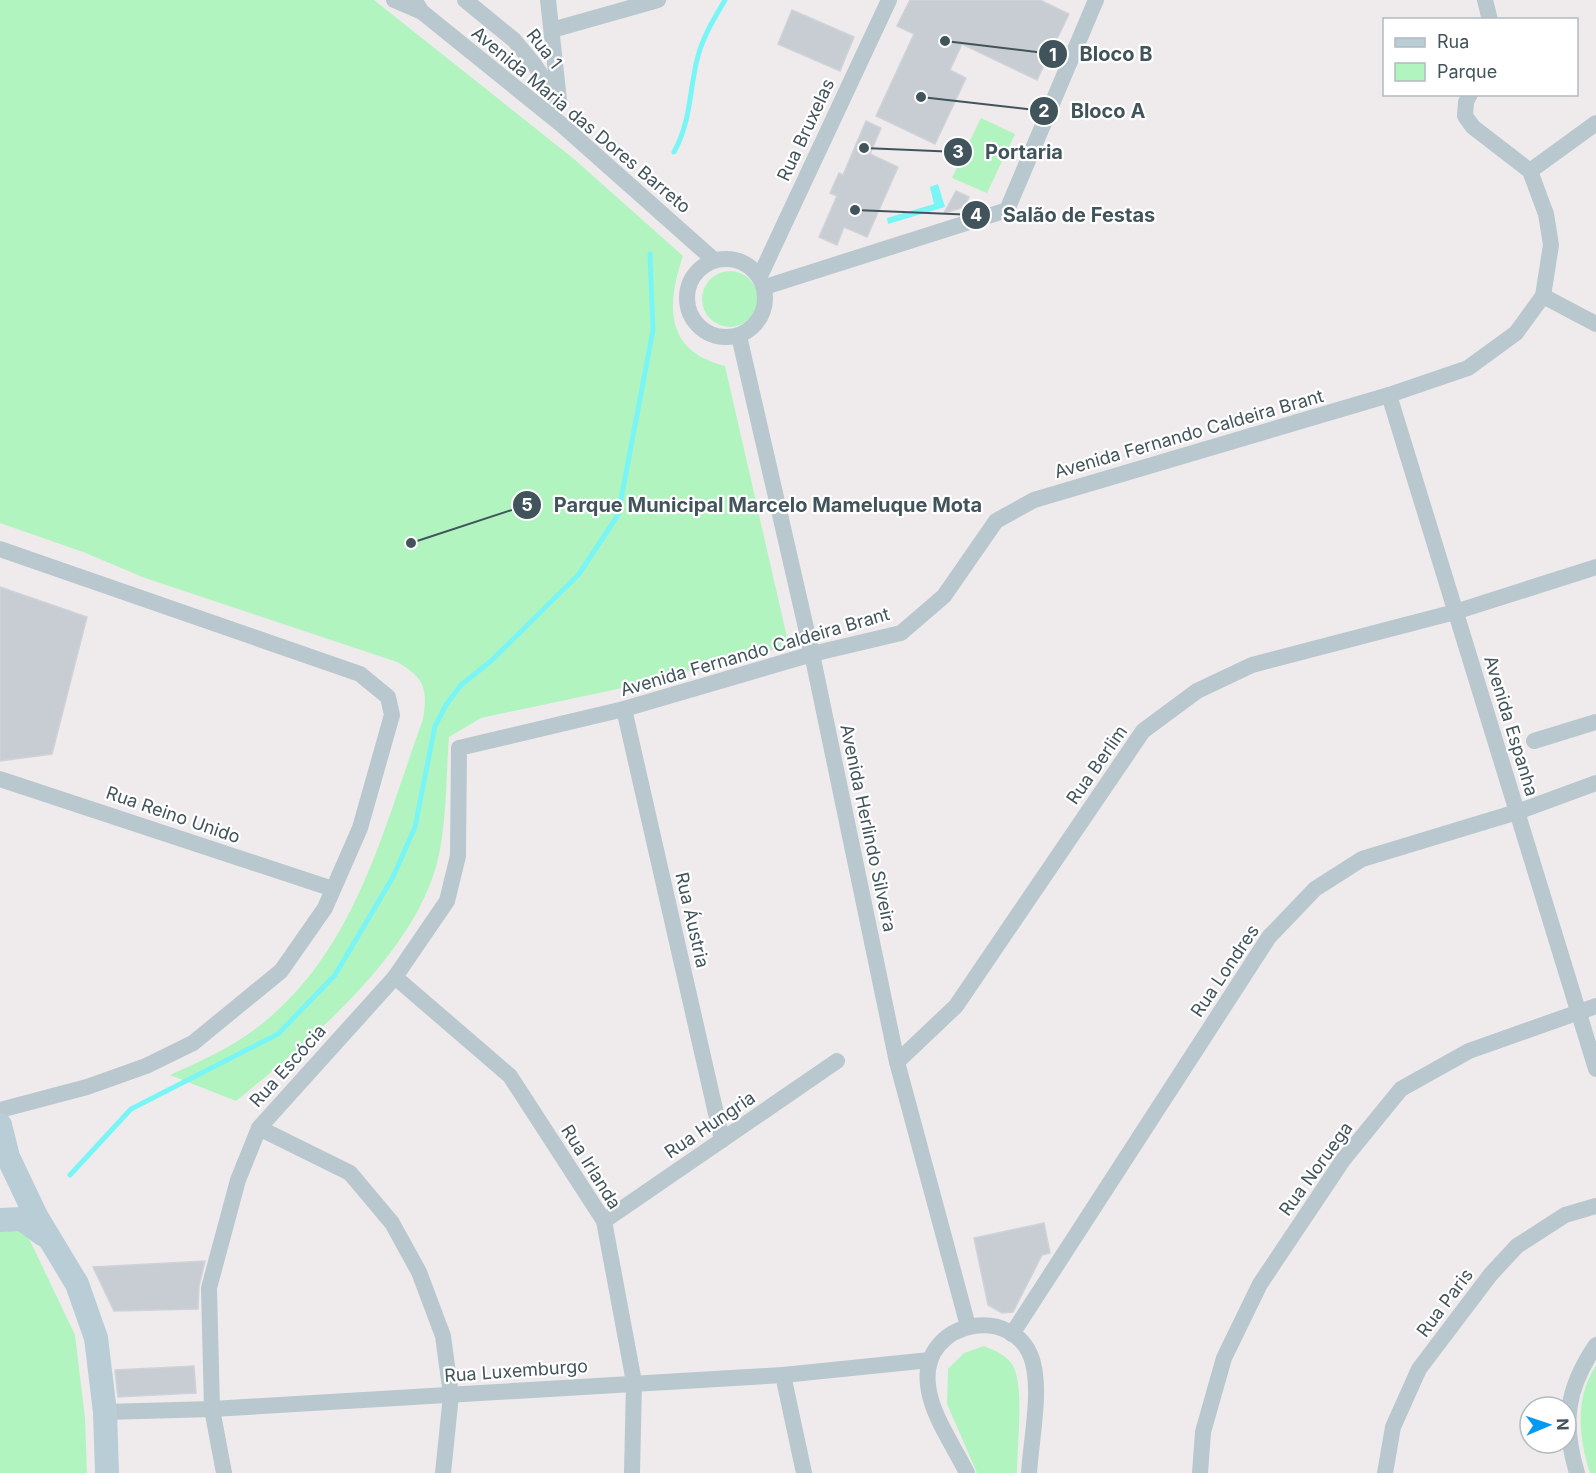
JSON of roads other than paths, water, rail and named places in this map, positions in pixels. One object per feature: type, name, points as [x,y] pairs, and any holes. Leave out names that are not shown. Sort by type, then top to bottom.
[{"type":"street","name":"Avenida Maria das Dores Barreto","points":[[394,0],[418,6],[562,124],[714,260]]},
{"type":"street","name":"Rua 1","points":[[465,0],[513,40],[534,64],[560,104]]},
{"type":"street","points":[[548,0],[562,124]]},
{"type":"street","points":[[552,30],[658,0]]},
{"type":"street","name":"Rua Bruxelas","points":[[762,282],[889,0]]},
{"type":"street","points":[[762,282],[1007,210],[1096,0]]},
{"type":"street","points":[[1485,0],[1490,18]]},
{"type":"street","points":[[1469,96],[1465,116],[1473,128],[1530,171],[1546,214],[1551,245],[1543,296],[1596,324]]},
{"type":"street","points":[[1530,171],[1596,123]]},
{"type":"street","points":[[714,260],[739,260],[751,267],[762,282],[764,311],[750,330],[739,336],[715,336],[704,331],[689,311],[688,286],[698,271],[714,260]]},
{"type":"street","name":"Avenida Fernando Caldeira Brant","points":[[459,748],[624,709],[812,654],[901,633],[944,596],[996,521],[1034,500],[1389,395],[1468,368],[1516,333],[1543,296]]},
{"type":"street","name":"Avenida Herlindo Silveira","points":[[739,336],[812,654],[897,1062],[968,1326]]},
{"type":"street","name":"Avenida Espanha","points":[[1389,395],[1596,1069]]},
{"type":"street","points":[[0,549],[360,674],[388,697],[392,715],[360,828],[325,908],[281,971],[193,1042],[146,1066],[87,1087],[0,1110]]},
{"type":"street","name":"Rua Berlim","points":[[897,1062],[956,1006],[1143,731],[1197,691],[1252,665],[1455,612],[1596,567]]},
{"type":"street","name":"Rua Áustria","points":[[624,709],[722,1140]]},
{"type":"street","points":[[1534,741],[1596,722]]},
{"type":"street","name":"Rua Escócia","points":[[224,1473],[212,1409],[208,1288],[238,1180],[259,1128],[395,977],[447,901],[458,856],[459,748]]},
{"type":"street","name":"Rua Reino Unido","points":[[0,778],[333,890]]},
{"type":"street","name":"Rua Londres","points":[[1012,1334],[1269,937],[1316,889],[1362,859],[1517,812],[1596,783]]},
{"type":"street","name":"Rua Irlanda","points":[[395,977],[510,1076],[604,1221],[634,1382],[632,1473]]},
{"type":"street","name":"Rua Noruega","points":[[1200,1473],[1203,1432],[1224,1358],[1260,1284],[1343,1160],[1401,1089],[1469,1052],[1596,1006]]},
{"type":"street","name":"Rua Hungria","points":[[604,1221],[837,1061]]},
{"type":"street","points":[[0,1125],[8,1157],[36,1216],[78,1284],[96,1338],[105,1412],[107,1473]]},
{"type":"street","points":[[259,1128],[350,1173],[392,1223],[419,1272],[443,1336],[451,1395],[443,1473]]},
{"type":"street","name":"Rua Paris","points":[[1385,1473],[1393,1427],[1419,1369],[1491,1274],[1517,1246],[1565,1215],[1596,1206]]},
{"type":"street","points":[[0,1220],[22,1219],[51,1240]]},
{"type":"street","points":[[967,1473],[930,1397],[927,1384],[930,1360],[934,1350],[949,1334],[968,1326],[988,1325],[1012,1334],[1022,1343],[1033,1361],[1036,1380],[1029,1473]]},
{"type":"street","points":[[1577,1473],[1569,1444],[1569,1406],[1580,1369],[1596,1345]]},
{"type":"street","name":"Rua Luxemburgo","points":[[105,1412],[212,1409],[634,1382],[783,1375],[930,1360]]},
{"type":"street","points":[[783,1375],[804,1473]]},
{"type":"water","points":[[938,184],[945,207],[888,224],[887,218],[934,204],[930,187]]},
{"type":"waterway","points":[[674,152],[687,118],[699,52],[725,0]]},
{"type":"waterway","points":[[70,1175],[131,1109],[278,1034],[335,975],[393,877],[415,827],[435,726],[446,705],[461,685],[491,661],[579,574],[618,515],[653,330],[650,254]]},
{"type":"place","name":"Bloco B","points":[[945,41]]},
{"type":"place","name":"Bloco A","points":[[921,97]]},
{"type":"place","name":"Portaria","points":[[864,148]]},
{"type":"place","name":"Salão de Festas","points":[[855,210]]},
{"type":"place","name":"Parque Municipal Marcelo Mameluque Mota","points":[[411,543]]}]
